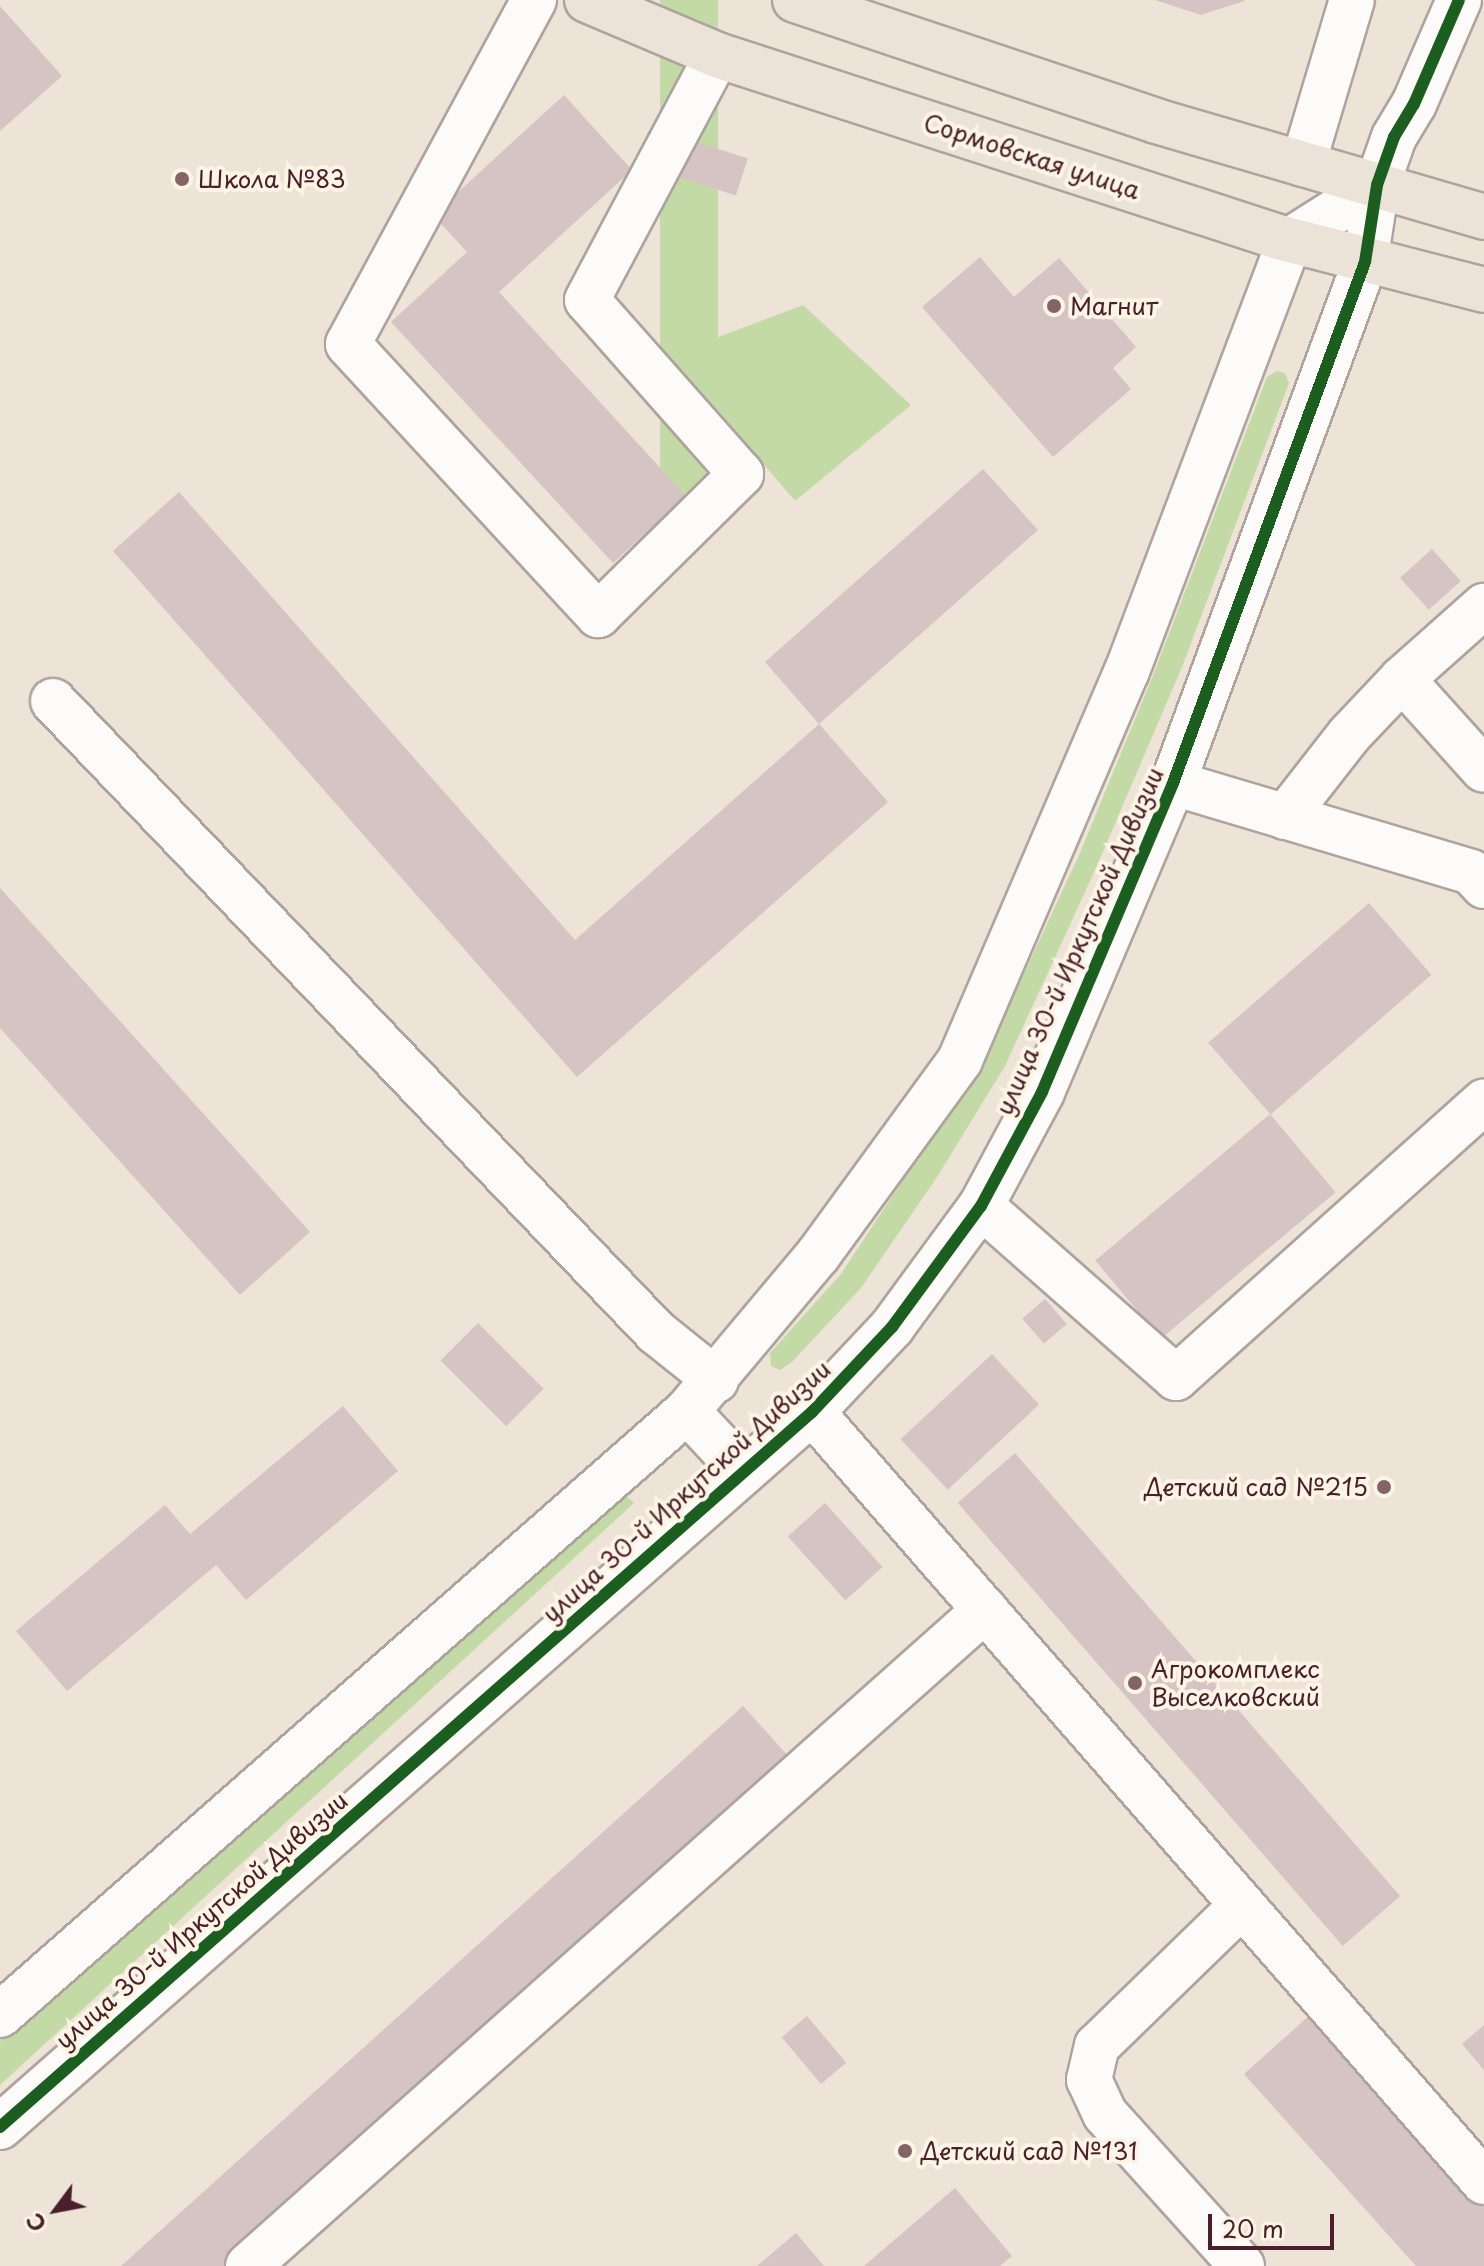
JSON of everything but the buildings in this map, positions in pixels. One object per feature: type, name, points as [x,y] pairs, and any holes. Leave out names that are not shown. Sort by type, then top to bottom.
[{"type":"main road","name":"Сормовская улица","points":[[587,0],[717,55],[1290,240],[1365,262],[1484,290]]},
{"type":"main road","points":[[795,0],[1156,121],[1484,217]]},
{"type":"street","points":[[534,0],[348,344],[598,615],[741,474],[587,300],[717,55]]},
{"type":"street","points":[[1303,164],[1352,0]]},
{"type":"street","name":"улица 30-й Иркутской Дивизии","points":[[0,2127],[812,1412],[892,1327],[981,1206],[1042,1092],[1173,783],[1365,262],[1377,185],[1394,137],[1414,104],[1459,0]]},
{"type":"street","points":[[0,2015],[687,1411],[818,1255],[960,1060],[1127,671],[1290,240],[1377,185]]},
{"type":"street","points":[[1285,817],[1349,735],[1402,679],[1484,606]]},
{"type":"street","points":[[1402,679],[1484,770]]},
{"type":"street","points":[[53,701],[656,1332],[716,1380]]},
{"type":"street","points":[[1173,783],[1471,872],[1484,886]]},
{"type":"street","points":[[981,1206],[1176,1378],[1484,1102]]},
{"type":"street","name":"улица 30-й Иркутской Дивизии","points":[[687,1411],[744,1472]]},
{"type":"street","points":[[812,1412],[1484,2182]]},
{"type":"street","points":[[248,2266],[985,1610]]},
{"type":"street","points":[[1242,1905],[1097,2046],[1089,2080],[1105,2114],[1242,2266]]},
{"type":"green space","points":[[660,0],[718,0],[718,496],[660,496]]},
{"type":"green space","points":[[803,305],[911,405],[795,501],[671,355]]},
{"type":"green space","points":[[1277,371],[1285,373],[1289,383],[1182,667],[1096,868],[1005,1066],[937,1177],[861,1288],[792,1362],[780,1370],[771,1366],[770,1353],[841,1274],[988,1051],[1080,853],[1154,673],[1267,377]]},
{"type":"green space","points":[[620,1490],[634,1503],[0,2085],[0,2041]]},
{"type":"cycle path","points":[[0,2127],[812,1412],[892,1327],[981,1206],[1042,1092],[1173,783],[1365,262],[1377,185],[1394,137],[1414,104],[1459,0]]},
{"type":"place","name":"Школа №83","points":[[182,179]]},
{"type":"place","name":"Магнит","points":[[1054,306]]},
{"type":"place","name":"Детский сад №215","points":[[1384,1487]]},
{"type":"place","name":"Агрокомплекс Выселковский","points":[[1135,1683]]},
{"type":"place","name":"Детский сад №131","points":[[905,2151]]}]
